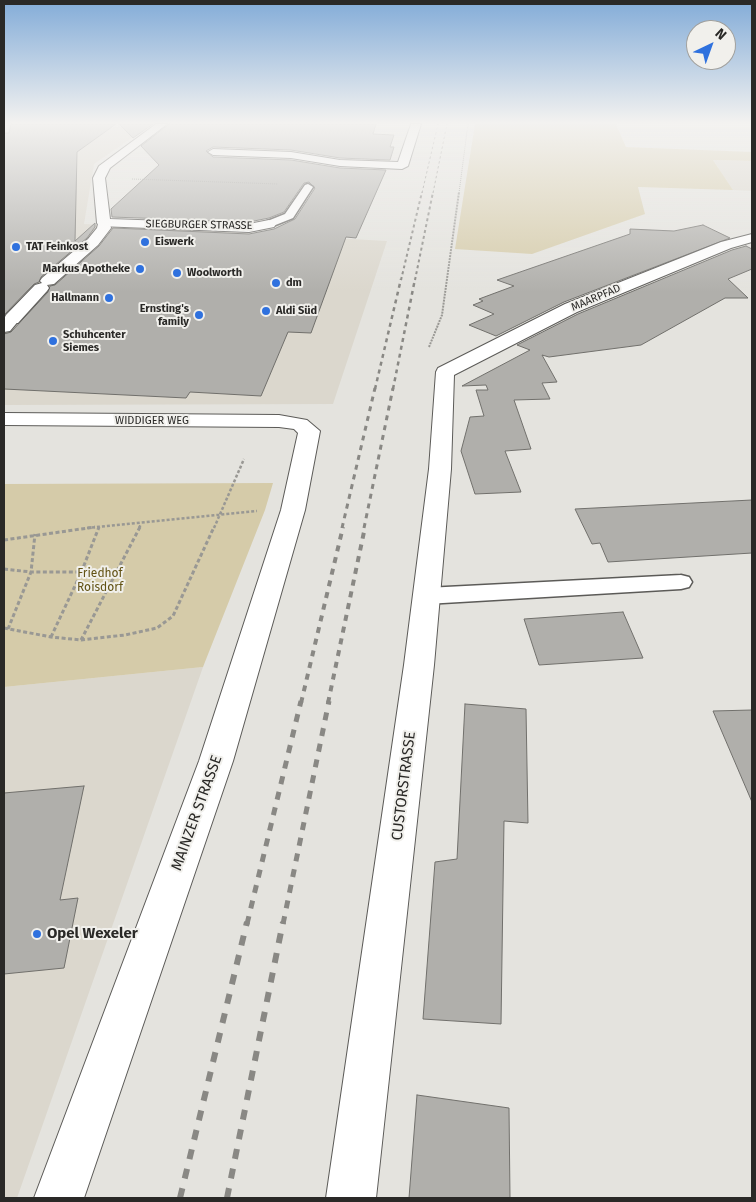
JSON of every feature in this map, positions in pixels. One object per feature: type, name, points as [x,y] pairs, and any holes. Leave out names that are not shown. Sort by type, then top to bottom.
[{"type":"street","points":[[8,323],[44,285],[93,242],[104,228],[99,180]]},
{"type":"street","name":"SIEGBURGER STRASSE","points":[[104,223],[249,228],[269,224]]},
{"type":"street","name":"MAARPFAD","points":[[445,372],[571,308],[726,245],[752,238]]},
{"type":"street","name":"CUSTORSTRASSE","points":[[351,1198],[420,665],[440,469],[445,372]]},
{"type":"street","name":"WIDDIGER WEG","points":[[4,419],[279,421],[300,424]]},
{"type":"street","name":"MAINZER STRASSE","points":[[59,1198],[216,761],[292,510],[308,442],[309,431],[300,424]]},
{"type":"lane","name":"SIEGBURGER STRASSE","points":[[269,224],[290,216],[308,187]]},
{"type":"lane","points":[[426,596],[681,582]]},
{"type":"path","points":[[162,180],[280,184]]},
{"type":"path","points":[[445,372],[426,353],[442,315],[460,180]]},
{"type":"path","points":[[35,534],[31,572],[6,628],[51,637],[81,640],[126,635],[157,628],[173,616],[185,593],[244,460]]},
{"type":"path","points":[[4,540],[99,526],[292,510]]},
{"type":"path","points":[[81,640],[142,523]]},
{"type":"path","points":[[51,637],[81,573],[99,526]]},
{"type":"path","points":[[4,569],[31,572],[115,572]]},
{"type":"shaded area","points":[[4,180],[91,180],[84,224],[387,241],[333,404],[4,405]]},
{"type":"shaded area","points":[[726,180],[752,180],[752,191],[733,190]]},
{"type":"shaded area","points":[[203,667],[17,1198],[4,1198],[4,687]]},
{"type":"green space","points":[[466,180],[726,180],[733,190],[638,187],[645,214],[532,254],[455,249]]},
{"type":"green space","name":"Friedhof Roisdorf","points":[[273,483],[265,510],[203,667],[4,687],[4,484]]},
{"type":"building","points":[[4,180],[76,180],[75,241],[95,223],[95,227],[87,238],[41,277],[39,282],[34,284],[4,315]]},
{"type":"building","points":[[143,180],[382,180],[356,238],[346,237],[311,333],[288,332],[261,396],[190,392],[186,398],[4,389],[4,334],[11,332],[48,292],[50,286],[55,285],[99,246],[113,228],[249,234],[274,229],[295,219],[315,188],[309,182],[304,183],[284,212],[269,218],[249,222],[112,217],[111,209]]},
{"type":"building","points":[[703,225],[730,238],[564,302],[496,336],[469,325],[494,314],[473,305],[483,301],[479,299],[514,286],[497,280],[630,234],[630,229],[674,231]]},
{"type":"building","points":[[746,246],[752,249],[752,269],[728,279],[748,298],[725,298],[641,345],[549,357],[542,355],[557,382],[542,383],[550,399],[514,400],[531,449],[505,451],[521,492],[475,494],[461,451],[470,417],[484,416],[476,390],[488,390],[486,385],[462,386],[530,350],[517,345],[578,314],[732,250]]},
{"type":"building","points":[[752,500],[752,553],[608,562],[600,543],[592,544],[575,509]]},
{"type":"building","points":[[623,612],[643,658],[539,665],[524,619]]},
{"type":"building","points":[[465,704],[526,709],[528,823],[504,821],[501,1024],[423,1019],[435,862],[457,859]]},
{"type":"building","points":[[752,710],[752,802],[713,711]]},
{"type":"building","name":"Opel Wexeler","points":[[84,786],[60,900],[78,898],[64,968],[4,974],[4,793]]},
{"type":"building","points":[[417,1095],[509,1108],[510,1198],[409,1198]]},
{"type":"railway","points":[[422,193],[425,180]]},
{"type":"railway","points":[[433,193],[436,180]]},
{"type":"railway","points":[[401,280],[422,192]]},
{"type":"railway","points":[[415,280],[433,192]]},
{"type":"railway","points":[[375,389],[401,279]]},
{"type":"railway","points":[[393,389],[415,279]]},
{"type":"railway","points":[[342,528],[375,388]]},
{"type":"railway","points":[[364,528],[393,388]]},
{"type":"railway","points":[[301,703],[343,527]]},
{"type":"railway","points":[[328,703],[365,527]]},
{"type":"railway","points":[[247,924],[301,701]]},
{"type":"railway","points":[[283,924],[329,701]]},
{"type":"railway","points":[[180,1198],[247,922]]},
{"type":"railway","points":[[227,1198],[283,922]]},
{"type":"place","name":"Eiswerk","points":[[145,242]]},
{"type":"place","name":"TAT Feinkost","points":[[16,247]]},
{"type":"place","name":"Markus Apotheke","points":[[140,269]]},
{"type":"place","name":"Woolworth","points":[[177,273]]},
{"type":"place","name":"dm","points":[[276,283]]},
{"type":"place","name":"Hallmann","points":[[109,298]]},
{"type":"place","name":"Aldi Süd","points":[[266,311]]},
{"type":"place","name":"Ernsting's family","points":[[199,315]]},
{"type":"place","name":"Schuhcenter Siemes","points":[[53,341]]},
{"type":"place","name":"Opel Wexeler","points":[[37,934]]}]
